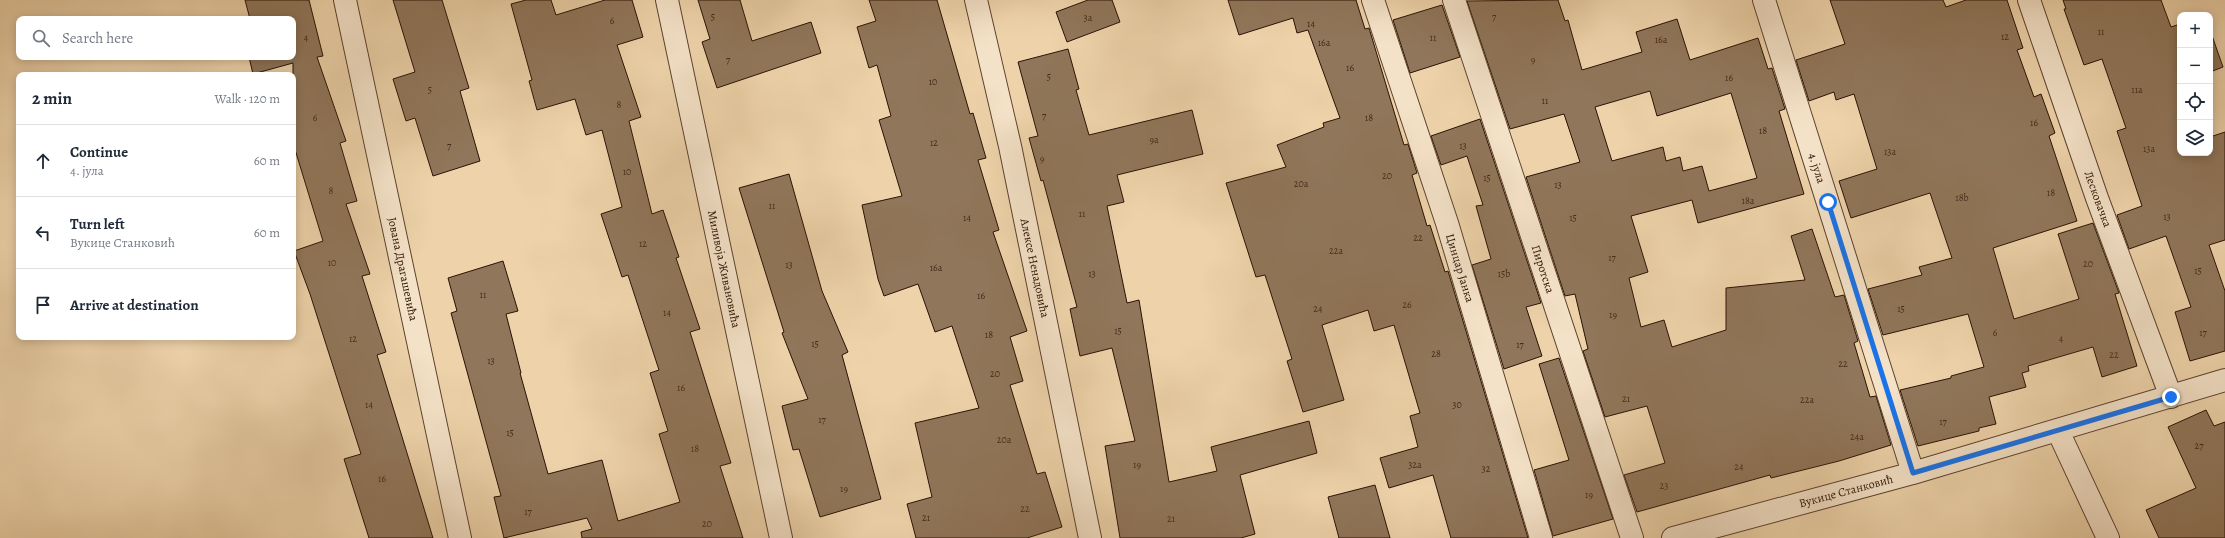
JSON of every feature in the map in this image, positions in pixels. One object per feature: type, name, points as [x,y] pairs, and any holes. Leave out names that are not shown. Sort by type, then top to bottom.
[{"type":"street","name":"Јована Драгашевића","points":[[345,0],[460,538]]},
{"type":"street","name":"Миливоја Живановића","points":[[668,0],[781,538]]},
{"type":"street","name":"Алексе Ненадовића","points":[[976,0],[1010,146],[1090,538]]},
{"type":"street","name":"Цинцар Јанка","points":[[1373,0],[1447,223],[1541,538]]},
{"type":"street","name":"Пиротска","points":[[1454,0],[1632,538]]},
{"type":"street","name":"4. јула","points":[[1764,0],[1913,473]]},
{"type":"street","name":"Лесковачка","points":[[2029,0],[2097,198],[2171,397]]},
{"type":"street","name":"Вукице Станковић","points":[[1678,537],[1913,473],[2225,380]]},
{"type":"street","points":[[2058,431],[2108,538]]},
{"type":"building","points":[[245,0],[309,0],[323,56],[317,57],[346,141],[340,143],[357,201],[346,204],[370,274],[362,276],[386,352],[377,355],[433,538],[369,538],[344,459],[361,454],[310,294],[296,256],[296,250],[323,241],[296,153],[296,72],[293,72],[293,63],[260,72],[253,72],[250,60],[296,60],[296,16],[249,16]]},
{"type":"building","points":[[393,0],[442,0],[469,88],[460,91],[480,161],[433,176],[415,118],[406,121],[393,79],[415,72]]},
{"type":"building","points":[[526,0],[551,0],[556,15],[605,0],[632,0],[643,37],[617,45],[641,117],[629,121],[652,214],[663,210],[679,257],[676,258],[700,329],[690,332],[731,463],[720,466],[743,538],[582,538],[581,532],[592,529],[587,518],[504,538],[494,497],[501,496],[451,313],[457,311],[448,278],[503,261],[518,311],[506,314],[520,373],[548,474],[602,460],[618,521],[680,502],[659,434],[668,431],[650,373],[659,370],[628,275],[622,277],[601,214],[622,207],[602,130],[586,135],[575,99],[537,110],[529,81],[532,80],[511,4]]},
{"type":"building","points":[[698,0],[740,0],[752,41],[811,22],[821,53],[717,88],[702,42],[710,39]]},
{"type":"building","points":[[869,0],[937,0],[970,114],[973,113],[986,158],[978,160],[999,230],[993,232],[1027,331],[1010,337],[1023,381],[1010,385],[1037,474],[1045,472],[1062,527],[1027,538],[916,538],[907,504],[932,497],[915,423],[979,408],[952,326],[935,332],[918,284],[884,296],[878,279],[862,205],[902,196],[879,120],[891,116],[877,65],[869,68],[857,27],[876,21]]},
{"type":"building","points":[[1088,0],[1112,0],[1120,22],[1067,42],[1056,12]]},
{"type":"building","points":[[1228,0],[1356,0],[1365,29],[1369,28],[1404,145],[1408,144],[1417,173],[1412,175],[1427,226],[1430,225],[1445,272],[1448,271],[1528,538],[1451,538],[1433,475],[1389,488],[1380,458],[1418,447],[1410,416],[1420,413],[1394,325],[1374,331],[1368,310],[1322,325],[1344,400],[1303,412],[1287,361],[1292,359],[1265,275],[1256,277],[1226,183],[1286,167],[1277,145],[1324,127],[1323,123],[1340,118],[1308,30],[1297,33],[1293,18],[1239,35]]},
{"type":"building","points":[[1558,0],[1565,21],[1568,20],[1582,70],[1642,52],[1636,32],[1677,19],[1690,60],[1758,38],[1768,69],[1772,68],[1785,109],[1779,111],[1804,194],[1698,223],[1692,200],[1631,216],[1648,272],[1629,278],[1641,327],[1664,320],[1672,347],[1726,330],[1726,288],[1805,280],[1791,236],[1812,229],[1835,297],[1844,295],[1858,341],[1854,343],[1870,397],[1876,396],[1891,445],[1839,461],[1771,478],[1770,475],[1637,512],[1624,475],[1665,463],[1647,406],[1605,417],[1583,351],[1588,349],[1575,294],[1565,296],[1526,177],[1580,162],[1564,114],[1510,129],[1467,1]],"holes":[[[1650,91],[1657,116],[1731,93],[1757,178],[1709,191],[1702,166],[1683,171],[1680,157],[1666,161],[1663,147],[1612,161],[1595,107]]]},
{"type":"building","points":[[1830,0],[1943,0],[1946,7],[1966,0],[2007,0],[2023,48],[2017,50],[2034,97],[2041,94],[2055,133],[2049,136],[2077,221],[1993,248],[2014,319],[2079,299],[2058,234],[2093,223],[2119,293],[2115,294],[2137,366],[2102,377],[2093,347],[2028,366],[2029,371],[2022,373],[2026,387],[1989,397],[1996,424],[1979,428],[1979,431],[1918,446],[1900,390],[1951,378],[1951,376],[1984,367],[1968,314],[1883,335],[1868,289],[1922,275],[1919,267],[1952,258],[1930,193],[1851,218],[1839,181],[1877,169],[1854,94],[1836,100],[1834,92],[1809,101],[1796,60],[1845,44]]},
{"type":"building","points":[[2063,0],[2161,0],[2171,27],[2177,25],[2177,156],[2213,156],[2213,136],[2225,132],[2225,240],[2209,245],[2225,291],[2225,351],[2190,361],[2175,312],[2191,307],[2166,236],[2129,249],[2117,215],[2142,206],[2117,131],[2126,128],[2102,59],[2084,65],[2064,9],[2066,9]]},
{"type":"building","points":[[1442,5],[1460,57],[1410,73],[1393,20]]},
{"type":"building","points":[[2213,39],[2223,67],[2213,71]]},
{"type":"building","points":[[1068,49],[1079,89],[1076,90],[1089,135],[1192,110],[1203,154],[1117,175],[1124,202],[1107,206],[1127,303],[1139,300],[1169,482],[1217,471],[1211,447],[1309,421],[1317,453],[1240,475],[1255,534],[1241,538],[1120,538],[1105,446],[1135,441],[1112,348],[1080,356],[1070,309],[1077,307],[1043,180],[1041,181],[1029,138],[1038,136],[1018,62]]},
{"type":"building","points":[[1480,119],[1541,303],[1526,307],[1542,356],[1504,369],[1472,265],[1491,259],[1476,206],[1483,205],[1467,156],[1441,165],[1431,136]]},
{"type":"building","points":[[789,174],[822,291],[848,352],[842,355],[881,499],[820,517],[799,449],[793,450],[782,406],[808,399],[782,333],[784,332],[739,188]]},
{"type":"building","points":[[1559,358],[1613,519],[1553,536],[1534,470],[1569,460],[1539,364]]},
{"type":"building","points":[[2206,410],[2214,426],[2225,422],[2225,538],[2159,538],[2146,510],[2196,488],[2168,427]]},
{"type":"building","points":[[1375,485],[1390,538],[1339,538],[1328,497]]},
{"type":"route","points":[[1828,202],[1913,473],[2171,397]]}]
